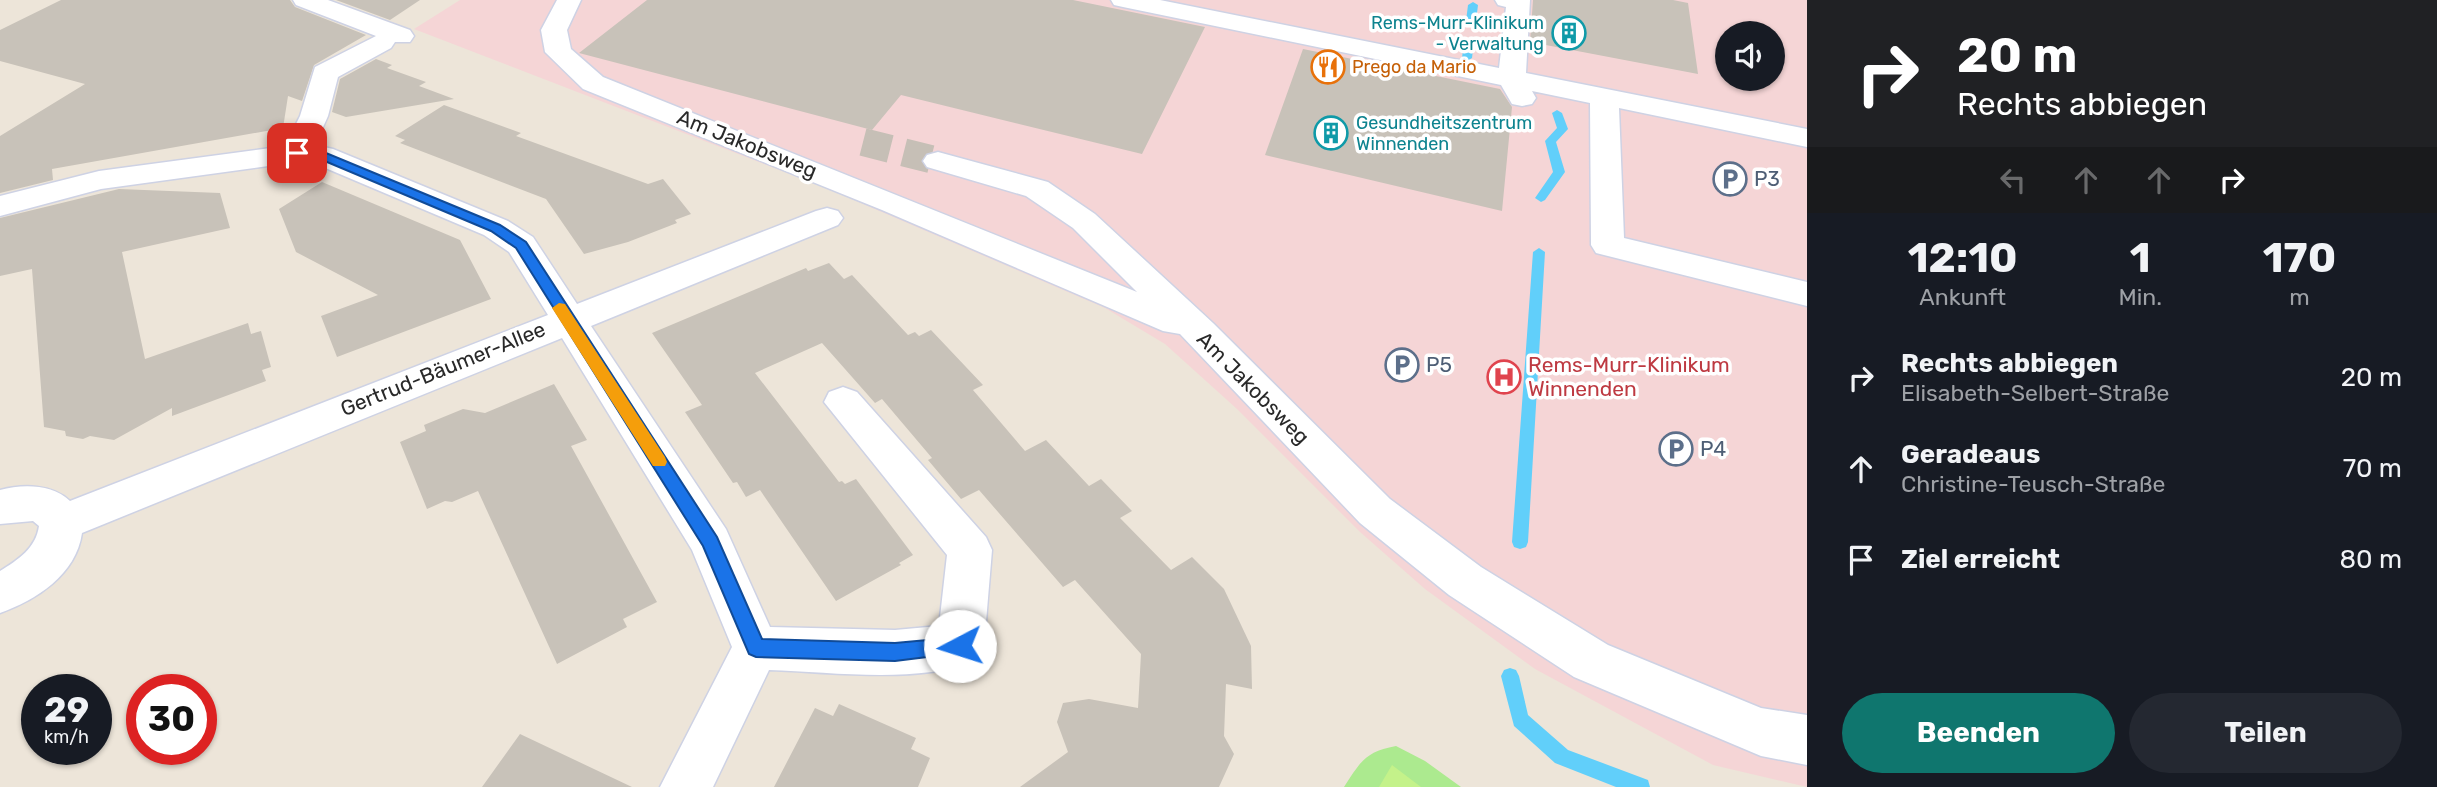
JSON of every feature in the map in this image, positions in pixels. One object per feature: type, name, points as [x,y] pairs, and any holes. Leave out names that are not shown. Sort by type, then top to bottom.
[{"type":"street","points":[[297,153],[314,116],[325,73],[392,39],[305,0]]},
{"type":"street","points":[[1123,0],[1517,88],[1604,97],[1807,138]]},
{"type":"street","points":[[1507,0],[1519,2],[1517,88]]},
{"type":"street","name":"Am Jakobsweg","points":[[570,2],[554,30],[558,52],[593,83],[893,202],[1200,332],[1374,511],[1465,581],[1591,661],[1761,732],[1807,740]]},
{"type":"street","points":[[1604,97],[1608,245],[1807,294]]},
{"type":"street","points":[[0,206],[99,180],[297,153],[322,155],[496,228],[521,245],[711,542],[756,648],[686,787]]},
{"type":"street","points":[[938,161],[1037,189],[1084,221],[1200,332]]},
{"type":"street","name":"Gertrud-Bäumer-Allee","points":[[61,523],[827,218]]},
{"type":"street","points":[[756,648],[895,652],[960,646],[970,550],[843,402]]},
{"type":"street","points":[[0,507],[30,502],[46,505],[58,513],[61,523],[59,540],[49,556],[33,573],[0,593]]},
{"type":"shaded area","name":"Rems-Murr-Klinikum Winnenden","points":[[460,0],[1807,0],[1807,787],[1713,765],[1535,669],[1425,589],[1360,532],[1237,409],[1165,344],[1105,308],[826,188],[414,29]]},
{"type":"green space","points":[[1396,746],[1425,761],[1461,787],[1344,787],[1355,770],[1370,755]]},
{"type":"green space","points":[[1392,765],[1421,787],[1379,787]]},
{"type":"building","points":[[61,0],[290,0],[295,7],[366,35],[314,65],[302,101],[288,96],[283,128],[52,169],[53,180],[0,193],[0,136],[85,84],[0,61],[0,30]]},
{"type":"building","points":[[336,0],[420,0],[390,20]]},
{"type":"building","points":[[647,0],[1073,0],[1205,27],[1142,154],[901,95],[872,130],[579,53]]},
{"type":"building","name":"Rems-Murr-Klinikum - Verwaltung","points":[[1533,0],[1673,0],[1688,3],[1698,74],[1530,42]]},
{"type":"building","name":"Gesundheitszentrum Winnenden","points":[[1303,49],[1500,89],[1512,107],[1502,211],[1265,155]]},
{"type":"building","points":[[376,59],[392,65],[387,68],[426,82],[419,86],[454,99],[346,117],[332,112],[340,79]]},
{"type":"building","points":[[444,105],[521,133],[516,136],[648,184],[663,179],[691,214],[675,220],[677,223],[628,242],[584,254],[546,199],[400,143],[405,140],[395,136]]},
{"type":"building","points":[[322,182],[460,240],[491,299],[337,357],[321,316],[378,295],[296,252],[279,209]]},
{"type":"building","points":[[119,189],[220,193],[230,228],[122,252],[145,359],[248,323],[251,334],[261,331],[271,367],[262,370],[266,381],[172,416],[172,408],[114,440],[66,436],[65,431],[44,427],[32,269],[0,276],[0,218]]},
{"type":"building","points":[[829,263],[844,279],[852,275],[908,335],[915,332],[919,336],[931,330],[983,385],[973,390],[1025,451],[1046,440],[1089,486],[1101,479],[1132,511],[1120,518],[1171,570],[1192,557],[1224,589],[1251,646],[1252,689],[1226,684],[1224,736],[1234,754],[1219,787],[1020,787],[1068,752],[1057,722],[1063,703],[1089,699],[1138,708],[1141,654],[1075,580],[1063,587],[979,490],[961,499],[928,460],[932,458],[882,399],[875,403],[822,343],[755,373],[839,482],[845,484],[856,479],[913,555],[899,563],[901,565],[836,601],[760,490],[746,497],[737,482],[733,483],[685,412],[702,405],[652,333],[806,268],[808,271]]},
{"type":"building","points":[[554,384],[587,440],[571,446],[657,602],[623,619],[627,627],[557,664],[478,491],[427,509],[400,442],[426,431],[424,425],[463,409],[485,413]]},
{"type":"building","points":[[839,704],[916,738],[911,749],[930,758],[918,787],[774,787],[815,708],[833,716]]},
{"type":"building","points":[[520,734],[632,787],[482,787]]},
{"type":"waterway","points":[[1471,21],[1473,5]]},
{"type":"waterway","points":[[1467,58],[1469,41]]},
{"type":"waterway","points":[[1541,198],[1559,172],[1550,141],[1563,129],[1557,113]]},
{"type":"waterway","points":[[1520,542],[1539,252]]},
{"type":"waterway","points":[[1510,676],[1520,720],[1562,757],[1641,787]]},
{"type":"tunnel","points":[[863,142],[938,161]]},
{"type":"slow traffic","points":[[559,308],[659,462]]},
{"type":"place","name":"Rems-Murr-Klinikum - Verwaltung","points":[[1569,33]]},
{"type":"place","name":"Prego da Mario","points":[[1328,67]]},
{"type":"place","name":"Gesundheitszentrum Winnenden","points":[[1331,133]]},
{"type":"place","name":"P3","points":[[1730,179]]},
{"type":"place","name":"P5","points":[[1402,365]]},
{"type":"place","name":"Rems-Murr-Klinikum Winnenden","points":[[1504,377]]},
{"type":"place","name":"P4","points":[[1676,449]]},
{"type":"route","points":[[297,153],[322,155],[496,228],[521,245],[711,542],[756,648],[895,652],[960,646]]}]
